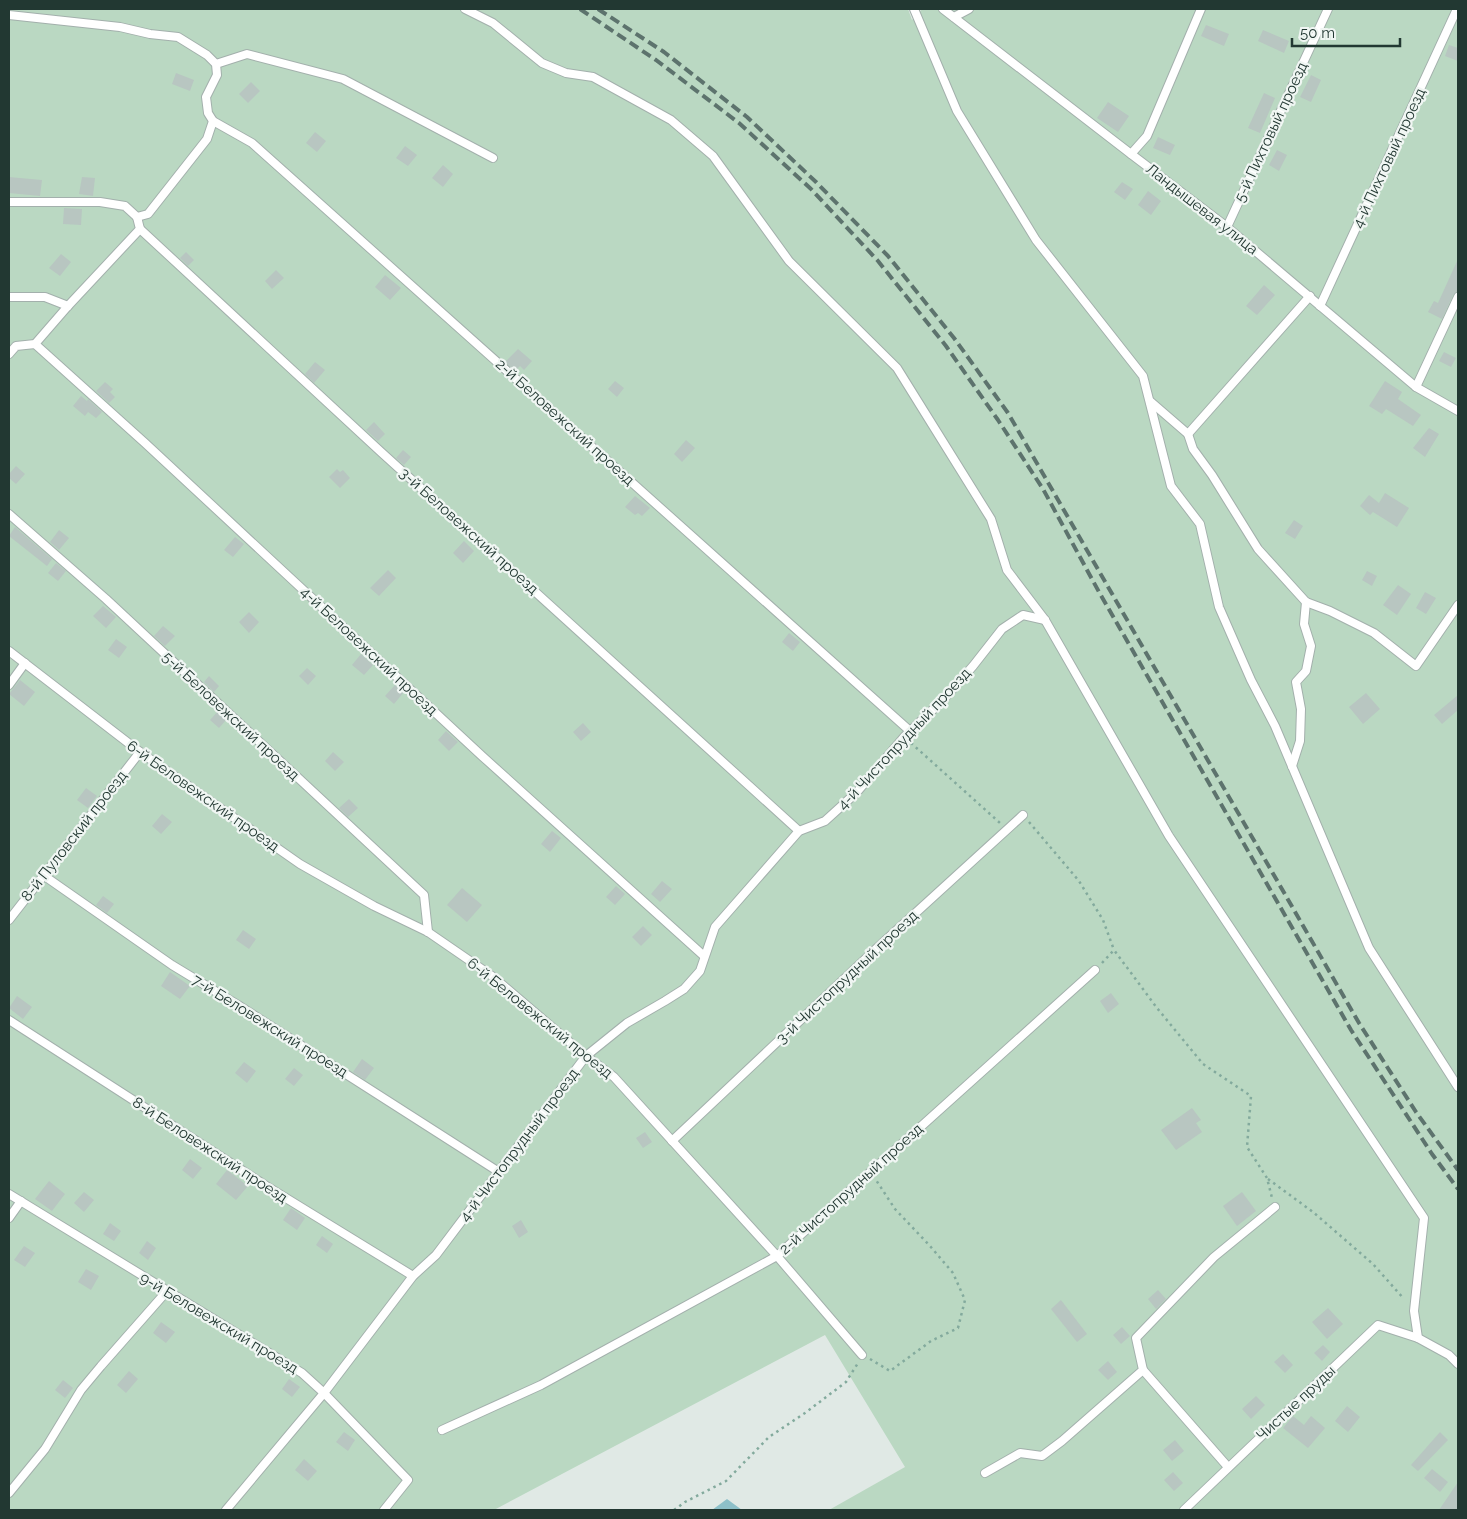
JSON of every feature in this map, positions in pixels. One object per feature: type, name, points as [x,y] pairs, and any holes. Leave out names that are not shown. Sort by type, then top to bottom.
[{"type":"lane","points":[[465,9],[493,23],[542,63],[566,73],[593,77],[671,120],[713,156],[789,261],[897,368],[991,519],[1007,570],[1045,620],[1169,836],[1424,1218],[1414,1311],[1418,1338],[1449,1355],[1458,1364]]},
{"type":"lane","points":[[914,9],[957,111],[1036,240],[1144,376],[1171,486],[1200,524],[1219,607],[1251,680],[1275,726],[1369,948],[1458,1087]]},
{"type":"lane","name":"Ландышевая улица","points":[[943,9],[1227,227],[1416,387],[1458,411]]},
{"type":"lane","points":[[954,17],[968,9]]},
{"type":"lane","points":[[1131,154],[1147,136],[1201,9]]},
{"type":"lane","name":"5-й Пихтовый проезд","points":[[1227,227],[1328,9]]},
{"type":"lane","name":"4-й Пихтовый проезд","points":[[1320,306],[1457,9]]},
{"type":"lane","points":[[9,15],[120,27],[178,38],[207,55],[216,64],[217,75],[206,97],[208,112],[213,121],[207,139],[148,214],[137,217]]},
{"type":"lane","points":[[216,64],[247,54],[343,79],[493,158]]},
{"type":"lane","name":"2-й Беловежский проезд","points":[[213,121],[252,143],[910,731]]},
{"type":"lane","points":[[9,202],[100,202],[125,206],[137,217],[140,229],[35,344],[16,346],[9,354]]},
{"type":"lane","name":"3-й Беловежский проезд","points":[[140,229],[381,452],[799,830]]},
{"type":"lane","points":[[1188,434],[1310,296]]},
{"type":"lane","points":[[9,297],[45,297],[68,306]]},
{"type":"lane","points":[[1416,387],[1458,297]]},
{"type":"lane","name":"4-й Беловежский проезд","points":[[35,344],[482,756],[704,956]]},
{"type":"lane","points":[[1151,402],[1188,434],[1193,449],[1212,475],[1258,549],[1306,602],[1330,611],[1374,633],[1416,666],[1458,605]]},
{"type":"lane","name":"5-й Беловежский проезд","points":[[9,514],[113,606],[424,895],[428,932]]},
{"type":"lane","points":[[1292,766],[1300,741],[1301,709],[1296,682],[1306,671],[1311,646],[1304,624],[1306,602]]},
{"type":"lane","name":"4-й Чистопрудный проезд","points":[[226,1510],[324,1394],[413,1276],[436,1255],[586,1056],[627,1023],[684,989],[700,970],[715,927],[799,830],[825,821],[857,792],[904,737],[943,700],[1002,629],[1023,615],[1045,620]]},
{"type":"lane","name":"6-й Беловежский проезд","points":[[9,651],[140,752],[300,864],[374,906],[428,932],[492,976],[586,1056],[614,1077],[777,1256],[862,1355]]},
{"type":"lane","points":[[9,685],[26,663]]},
{"type":"lane","name":"8-й Пуловский проезд","points":[[9,920],[140,752]]},
{"type":"lane","name":"3-й Чистопрудный проезд","points":[[672,1141],[869,955],[1023,815]]},
{"type":"lane","name":"7-й Беловежский проезд","points":[[43,875],[172,965],[254,1015],[499,1172]]},
{"type":"lane","name":"2-й Чистопрудный проезд","points":[[442,1430],[541,1385],[777,1256],[1095,970]]},
{"type":"lane","name":"8-й Беловежский проезд","points":[[9,1020],[259,1182],[413,1276]]},
{"type":"lane","name":"9-й Беловежский проезд","points":[[9,1194],[302,1373],[408,1480],[384,1510]]},
{"type":"lane","points":[[9,1218],[22,1201]]},
{"type":"lane","points":[[1228,1467],[1144,1370],[1136,1338],[1214,1257],[1275,1207]]},
{"type":"lane","points":[[9,1493],[46,1449],[82,1390],[168,1291]]},
{"type":"lane","name":"Чистые пруды","points":[[1184,1510],[1378,1325],[1418,1338]]},
{"type":"lane","points":[[985,1473],[1020,1453],[1042,1456],[1144,1370]]},
{"type":"path","points":[[904,737],[1007,830]]},
{"type":"path","points":[[1023,815],[1078,881],[1103,920],[1114,950],[1157,1008],[1204,1064],[1251,1096],[1247,1146],[1267,1178],[1275,1207]]},
{"type":"path","points":[[1095,970],[1114,950]]},
{"type":"path","points":[[674,1510],[685,1502],[726,1482],[769,1437],[846,1382],[862,1355],[890,1371],[931,1341],[958,1328],[966,1300],[953,1273],[895,1209],[871,1172]]},
{"type":"path","points":[[1267,1178],[1313,1212],[1373,1264],[1414,1311]]},
{"type":"green space","points":[[9,9],[908,9],[912,20],[922,9],[1458,9],[1458,1510],[829,1510],[905,1467],[825,1335],[494,1510],[9,1510]]},
{"type":"water","points":[[727,1499],[742,1510],[712,1510]]},
{"type":"building","points":[[1206,25],[1229,34],[1224,46],[1201,36]]},
{"type":"building","points":[[1263,30],[1289,41],[1284,53],[1258,41]]},
{"type":"building","points":[[1449,45],[1458,48],[1458,61],[1445,56]]},
{"type":"building","points":[[176,73],[194,80],[190,91],[172,84]]},
{"type":"building","points":[[1311,75],[1321,80],[1311,102],[1300,97]]},
{"type":"building","points":[[251,82],[260,91],[248,103],[239,94]]},
{"type":"building","points":[[1264,93],[1275,98],[1260,133],[1248,128]]},
{"type":"building","points":[[1108,102],[1129,116],[1118,132],[1097,118]]},
{"type":"building","points":[[315,132],[326,141],[317,152],[306,143]]},
{"type":"building","points":[[1158,137],[1175,145],[1170,155],[1153,148]]},
{"type":"building","points":[[405,146],[417,155],[408,166],[396,158]]},
{"type":"building","points":[[1277,150],[1287,155],[1279,171],[1269,165]]},
{"type":"building","points":[[443,165],[453,174],[443,187],[432,178]]},
{"type":"building","points":[[9,177],[42,180],[40,196],[9,193]]},
{"type":"building","points":[[82,177],[95,178],[93,196],[79,194]]},
{"type":"building","points":[[1122,182],[1133,189],[1125,200],[1114,192]]},
{"type":"building","points":[[1148,191],[1161,201],[1151,215],[1138,205]]},
{"type":"building","points":[[64,208],[82,209],[81,225],[63,224]]},
{"type":"building","points":[[186,252],[194,260],[188,266],[180,258]]},
{"type":"building","points":[[61,254],[71,262],[60,276],[49,268]]},
{"type":"building","points":[[1458,259],[1458,291],[1453,295],[1442,319],[1428,312],[1434,301],[1438,303]]},
{"type":"building","points":[[276,270],[284,278],[272,289],[265,281]]},
{"type":"building","points":[[385,275],[401,288],[390,300],[375,287]]},
{"type":"building","points":[[1264,285],[1275,295],[1257,315],[1246,306]]},
{"type":"building","points":[[518,349],[532,361],[524,370],[520,366],[515,371],[505,362]]},
{"type":"building","points":[[1444,352],[1456,358],[1451,367],[1439,361]]},
{"type":"building","points":[[315,362],[325,370],[314,383],[305,374]]},
{"type":"building","points":[[615,381],[624,388],[617,397],[608,389]]},
{"type":"building","points":[[1385,381],[1402,392],[1398,399],[1421,415],[1413,426],[1386,409],[1382,414],[1369,406]]},
{"type":"building","points":[[105,382],[113,389],[110,392],[115,397],[109,403],[96,391]]},
{"type":"building","points":[[81,396],[87,401],[88,399],[102,412],[96,418],[88,412],[85,416],[73,406]]},
{"type":"building","points":[[374,422],[385,434],[378,441],[366,430]]},
{"type":"building","points":[[1429,428],[1439,434],[1425,457],[1413,448]]},
{"type":"building","points":[[686,440],[695,448],[682,462],[674,454]]},
{"type":"building","points":[[403,450],[411,457],[404,465],[396,458]]},
{"type":"building","points":[[16,466],[25,474],[16,484],[9,478],[9,474]]},
{"type":"building","points":[[337,469],[340,472],[343,470],[350,478],[340,488],[329,477]]},
{"type":"building","points":[[1385,493],[1409,508],[1397,527],[1373,512],[1370,515],[1360,506],[1369,495],[1379,503]]},
{"type":"building","points":[[635,496],[650,508],[642,516],[638,513],[635,515],[625,507]]},
{"type":"building","points":[[1294,520],[1303,526],[1295,539],[1285,533]]},
{"type":"building","points":[[15,527],[52,559],[47,566],[9,536]]},
{"type":"building","points":[[59,530],[69,538],[59,550],[50,542]]},
{"type":"building","points":[[235,537],[244,544],[233,557],[224,550]]},
{"type":"building","points":[[464,541],[474,551],[463,563],[453,553]]},
{"type":"building","points":[[56,563],[66,571],[58,581],[48,573]]},
{"type":"building","points":[[388,570],[396,578],[379,596],[370,588]]},
{"type":"building","points":[[1367,571],[1377,576],[1372,586],[1362,580]]},
{"type":"building","points":[[1398,585],[1411,594],[1397,615],[1383,605]]},
{"type":"building","points":[[1425,592],[1436,598],[1426,614],[1416,608]]},
{"type":"building","points":[[103,606],[116,617],[106,628],[93,616]]},
{"type":"building","points":[[249,612],[259,622],[249,633],[239,622]]},
{"type":"building","points":[[163,626],[175,636],[165,646],[154,636]]},
{"type":"building","points":[[789,633],[800,642],[793,651],[782,642]]},
{"type":"building","points":[[116,639],[127,647],[119,658],[108,650]]},
{"type":"building","points":[[361,654],[373,665],[364,675],[352,665]]},
{"type":"building","points":[[307,668],[316,676],[308,685],[299,676]]},
{"type":"building","points":[[209,676],[219,686],[214,692],[204,682]]},
{"type":"building","points":[[20,680],[35,692],[24,706],[9,694]]},
{"type":"building","points":[[395,685],[404,692],[394,704],[385,696]]},
{"type":"building","points":[[1366,693],[1380,709],[1363,724],[1349,707]]},
{"type":"building","points":[[1458,695],[1458,710],[1442,724],[1434,715]]},
{"type":"building","points":[[218,711],[227,719],[219,728],[210,720]]},
{"type":"building","points":[[583,723],[591,732],[581,741],[573,732]]},
{"type":"building","points":[[446,731],[458,742],[449,751],[438,740]]},
{"type":"building","points":[[333,752],[344,762],[335,771],[325,761]]},
{"type":"building","points":[[86,788],[97,796],[88,808],[77,800]]},
{"type":"building","points":[[349,799],[358,808],[348,817],[339,808]]},
{"type":"building","points":[[162,814],[172,822],[161,834],[152,826]]},
{"type":"building","points":[[552,831],[561,838],[550,852],[541,844]]},
{"type":"building","points":[[662,881],[672,889],[660,902],[651,894]]},
{"type":"building","points":[[616,886],[625,894],[615,905],[606,897]]},
{"type":"building","points":[[462,888],[482,905],[467,922],[447,905]]},
{"type":"building","points":[[103,896],[114,904],[107,913],[96,905]]},
{"type":"building","points":[[643,926],[652,935],[641,946],[632,937]]},
{"type":"building","points":[[243,930],[256,939],[249,949],[236,940]]},
{"type":"building","points":[[170,972],[190,986],[180,999],[161,986]]},
{"type":"building","points":[[1111,993],[1119,1004],[1108,1013],[1100,1001]]},
{"type":"building","points":[[17,996],[32,1007],[23,1019],[9,1008]]},
{"type":"building","points":[[362,1059],[374,1068],[365,1080],[353,1072]]},
{"type":"building","points":[[244,1062],[256,1071],[247,1083],[235,1073]]},
{"type":"building","points":[[294,1068],[303,1075],[294,1086],[285,1079]]},
{"type":"building","points":[[1192,1108],[1201,1120],[1196,1123],[1202,1132],[1176,1150],[1161,1130]]},
{"type":"building","points":[[645,1132],[652,1142],[643,1148],[636,1138]]},
{"type":"building","points":[[190,1159],[202,1168],[193,1179],[182,1170]]},
{"type":"building","points":[[227,1170],[248,1186],[236,1200],[216,1184]]},
{"type":"building","points":[[49,1181],[65,1194],[52,1211],[35,1199]]},
{"type":"building","points":[[84,1192],[94,1200],[84,1212],[74,1203]]},
{"type":"building","points":[[1242,1192],[1256,1211],[1237,1226],[1223,1206]]},
{"type":"building","points":[[291,1208],[305,1218],[297,1230],[283,1220]]},
{"type":"building","points":[[521,1220],[528,1232],[519,1238],[512,1226]]},
{"type":"building","points":[[110,1223],[121,1231],[114,1241],[103,1234]]},
{"type":"building","points":[[322,1236],[333,1244],[327,1253],[316,1245]]},
{"type":"building","points":[[147,1241],[156,1248],[148,1260],[139,1253]]},
{"type":"building","points":[[24,1246],[35,1253],[25,1267],[14,1260]]},
{"type":"building","points":[[86,1269],[99,1276],[91,1290],[78,1282]]},
{"type":"building","points":[[1158,1290],[1166,1299],[1156,1309],[1148,1299]]},
{"type":"building","points":[[1061,1300],[1087,1334],[1077,1342],[1051,1309]]},
{"type":"building","points":[[1328,1308],[1343,1324],[1327,1339],[1312,1322]]},
{"type":"building","points":[[161,1322],[175,1332],[166,1343],[153,1333]]},
{"type":"building","points":[[1122,1327],[1130,1336],[1121,1344],[1113,1335]]},
{"type":"building","points":[[1323,1345],[1330,1352],[1322,1361],[1314,1353]]},
{"type":"building","points":[[1283,1354],[1293,1365],[1285,1373],[1274,1362]]},
{"type":"building","points":[[1108,1361],[1117,1372],[1108,1380],[1098,1370]]},
{"type":"building","points":[[129,1371],[138,1379],[126,1393],[117,1385]]},
{"type":"building","points":[[289,1379],[300,1387],[292,1397],[282,1389]]},
{"type":"building","points":[[63,1380],[73,1388],[65,1398],[55,1390]]},
{"type":"building","points":[[1256,1396],[1265,1405],[1251,1419],[1242,1409]]},
{"type":"building","points":[[1347,1406],[1360,1417],[1348,1432],[1335,1421]]},
{"type":"building","points":[[1293,1416],[1304,1425],[1311,1416],[1325,1428],[1308,1448],[1283,1428]]},
{"type":"building","points":[[344,1432],[355,1440],[348,1451],[336,1442]]},
{"type":"building","points":[[1440,1432],[1448,1440],[1418,1471],[1411,1465]]},
{"type":"building","points":[[1175,1440],[1184,1451],[1172,1461],[1163,1450]]},
{"type":"building","points":[[304,1459],[317,1471],[308,1481],[295,1470]]},
{"type":"building","points":[[1432,1469],[1448,1482],[1440,1492],[1424,1478]]},
{"type":"building","points":[[1173,1472],[1183,1483],[1174,1491],[1164,1480]]},
{"type":"building","points":[[1458,1482],[1458,1510],[1439,1510]]},
{"type":"railway","points":[[580,9],[656,60],[739,123],[811,189],[878,261],[946,346],[1043,489],[1099,592],[1351,1030],[1432,1154],[1458,1189]]},
{"type":"railway","points":[[598,9],[664,52],[747,117],[816,182],[888,256],[954,338],[1008,413],[1359,1023],[1416,1112],[1458,1170]]}]
